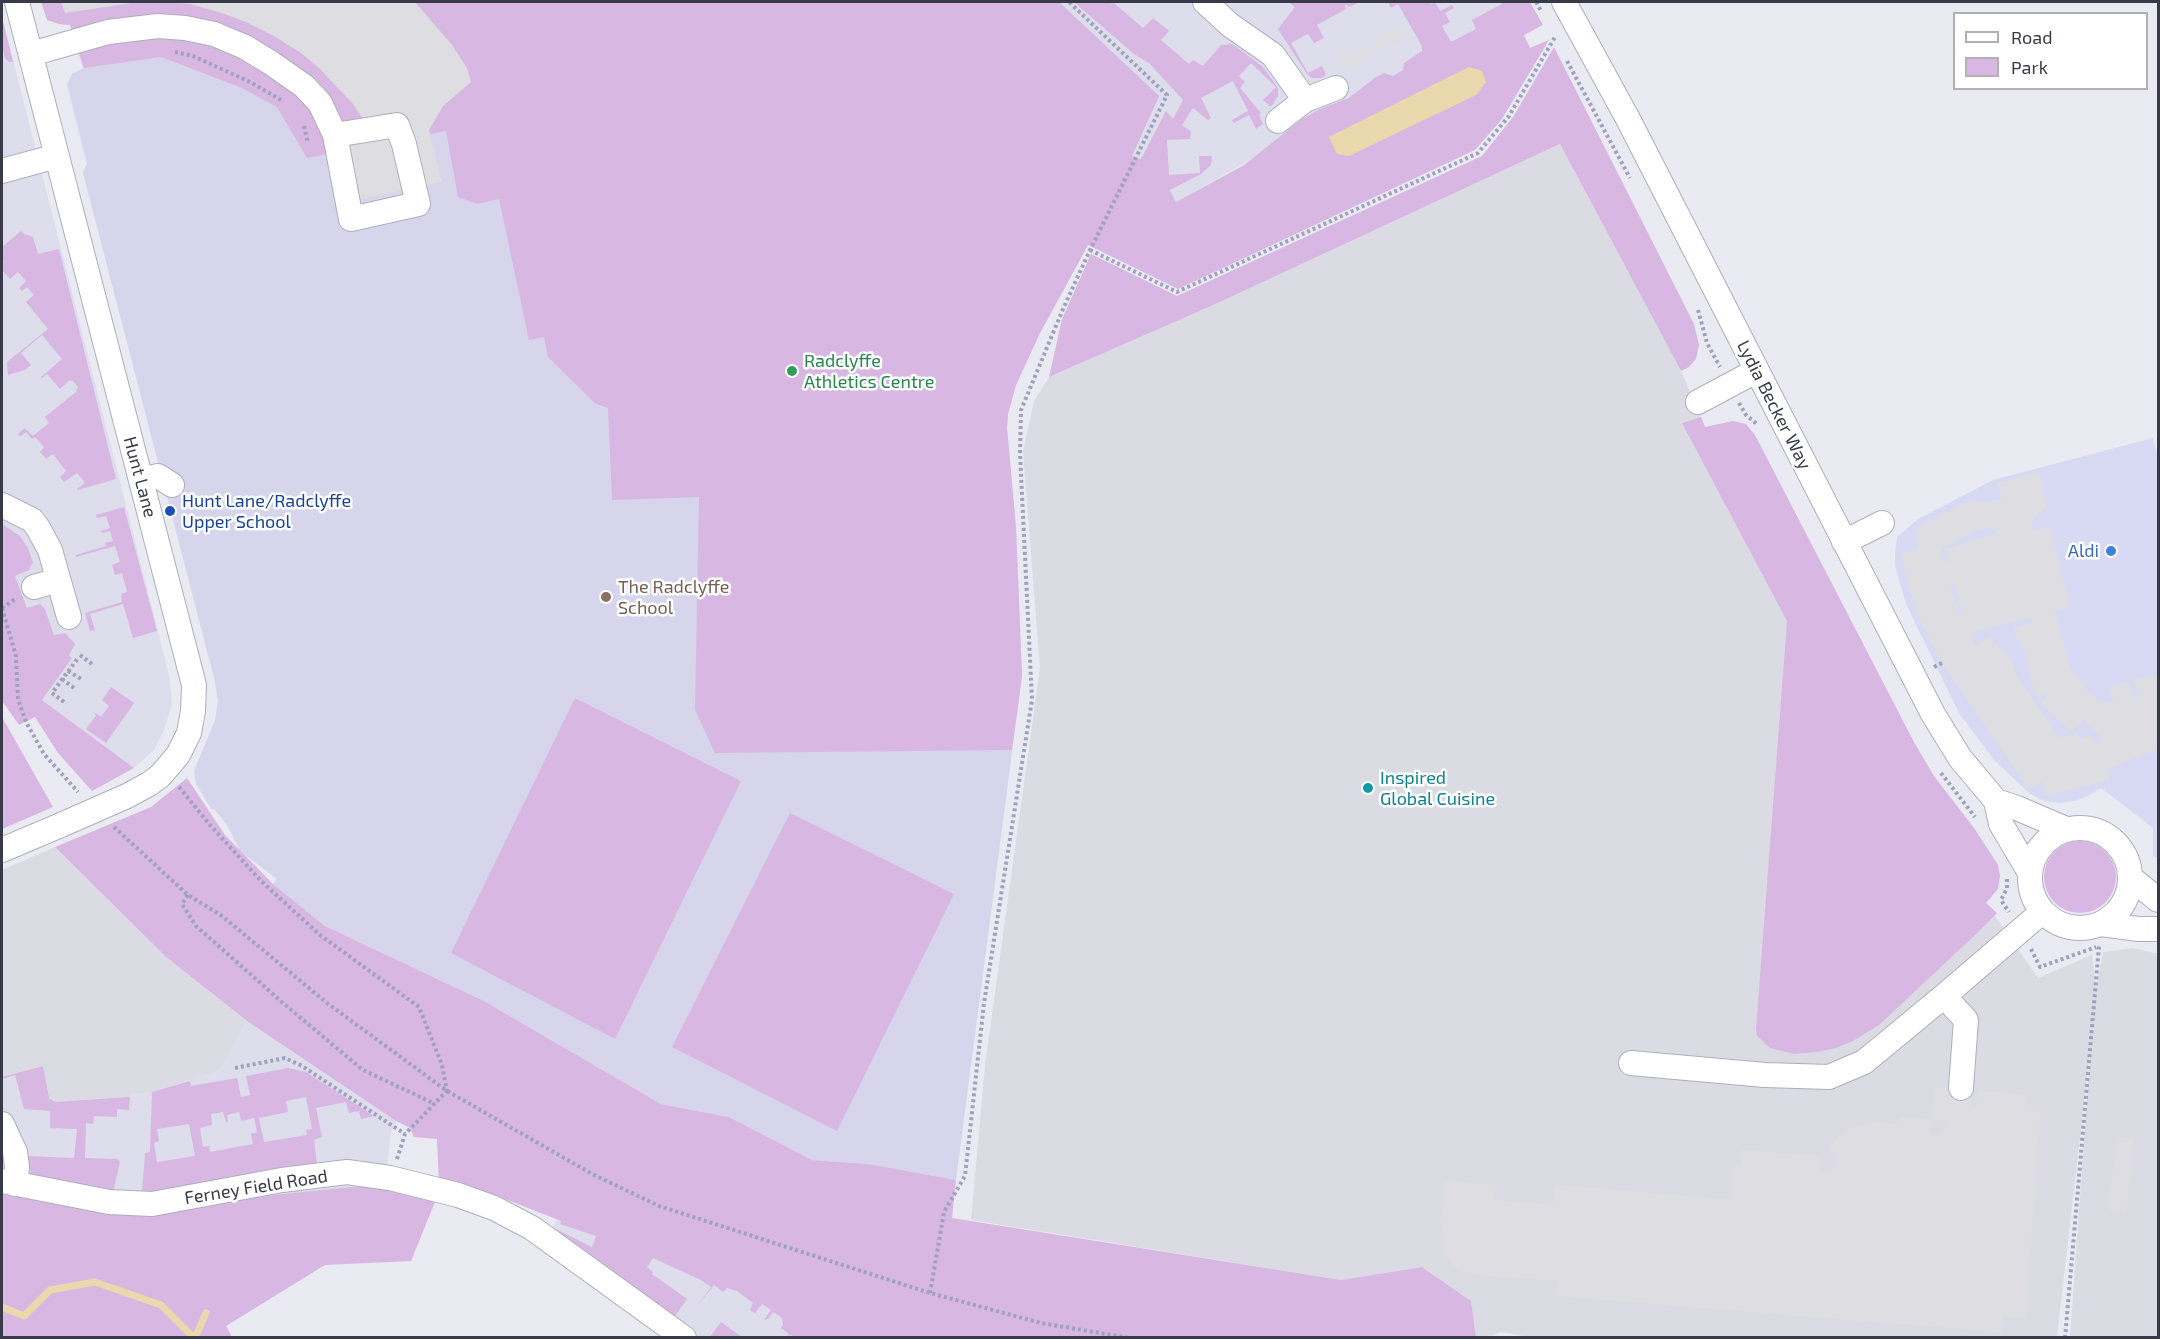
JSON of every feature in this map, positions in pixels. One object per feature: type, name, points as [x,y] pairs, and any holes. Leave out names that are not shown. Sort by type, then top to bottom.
[{"type":"street","name":"Hunt Lane","points":[[2,850],[128,796],[149,784],[178,755],[189,733],[194,711],[194,685],[17,2]]},
{"type":"street","points":[[1205,2],[1230,25],[1273,55],[1305,99]]},
{"type":"street","name":"Lydia Becker Way","points":[[1573,5],[1628,120],[1933,714],[1960,758],[1996,801],[2001,824],[2030,873]]},
{"type":"street","points":[[31,54],[108,32],[158,26],[185,28],[214,34],[245,47],[304,86],[320,103],[337,145],[351,219],[418,204],[404,144],[397,125],[337,145]]},
{"type":"street","points":[[1278,122],[1305,99],[1336,88]]},
{"type":"street","points":[[2,171],[57,156]]},
{"type":"street","points":[[1698,402],[1756,371]]},
{"type":"street","points":[[141,480],[158,476],[172,485]]},
{"type":"street","points":[[2,505],[32,520],[38,528],[50,550],[69,617]]},
{"type":"street","points":[[1844,542],[1882,523]]},
{"type":"street","points":[[34,587],[58,580]]},
{"type":"street","points":[[1996,801],[2066,829]]},
{"type":"street","points":[[2103,939],[2113,916],[2123,906],[2129,893],[2131,878],[2126,856],[2110,837],[2087,828],[2066,829],[2052,836],[2041,846],[2034,858],[2030,873],[2030,887],[2034,900],[2042,912],[2055,922],[2070,928],[2086,928],[2103,939],[2139,929],[2158,928]]},
{"type":"street","points":[[2131,878],[2158,900]]},
{"type":"street","points":[[1631,1063],[1765,1075],[1829,1077],[1864,1062],[2042,912]]},
{"type":"street","points":[[1944,996],[1966,1020],[1961,1088]]},
{"type":"street","points":[[2,1124],[15,1152],[17,1167],[8,1183]]},
{"type":"street","name":"Ferney Field Road","points":[[8,1183],[109,1202],[152,1204],[282,1180],[347,1172],[390,1178],[494,1208],[532,1228],[684,1338]]},
{"type":"path","points":[[930,1293],[944,1212],[965,1176],[984,1003],[1032,700],[1020,453],[1021,411],[1090,250],[1167,95],[1069,2]]},
{"type":"path","points":[[1536,2],[1546,19]]},
{"type":"path","points":[[1550,28],[1560,47]]},
{"type":"path","points":[[1090,250],[1177,292],[1478,153],[1509,116],[1555,37]]},
{"type":"path","points":[[173,52],[193,56],[241,78],[288,105]]},
{"type":"path","points":[[1566,58],[1631,180]]},
{"type":"path","points":[[303,118],[308,143]]},
{"type":"path","points":[[1696,303],[1707,344]]},
{"type":"path","points":[[2,608],[16,656],[18,699],[26,722],[44,754],[84,798]]},
{"type":"path","points":[[64,702],[52,693],[68,670],[79,656],[92,664]]},
{"type":"path","points":[[1933,667],[1942,663]]},
{"type":"path","points":[[68,670],[81,679]]},
{"type":"path","points":[[62,679],[74,688]]},
{"type":"path","points":[[175,782],[210,825],[270,889],[320,935],[418,1006],[442,1065],[447,1091]]},
{"type":"path","points":[[107,820],[188,895],[222,916],[327,1003],[447,1091],[594,1175],[659,1206],[930,1293],[1041,1323],[1130,1338]]},
{"type":"path","points":[[188,895],[182,904],[196,926],[283,1003],[363,1070],[435,1104]]},
{"type":"path","points":[[2040,967],[2103,939],[2065,1338]]},
{"type":"path","points":[[235,1068],[285,1058],[405,1134],[447,1091]]},
{"type":"path","points":[[1497,1338],[1509,1338]]},
{"type":"shaded area","name":"The Radclyffe School","points":[[41,2],[1059,2],[1159,96],[1088,245],[1039,335],[1016,385],[1008,414],[1007,428],[1016,528],[1022,676],[956,1180],[869,1164],[812,1160],[729,1117],[661,1104],[484,1001],[325,926],[273,884],[277,879],[240,851],[227,825],[214,809],[212,810],[196,784],[194,771],[215,720],[218,701],[214,678],[83,173],[87,164],[67,84],[72,74],[83,68],[70,25],[59,24]]},
{"type":"shaded area","points":[[61,2],[138,2],[65,13]]},
{"type":"shaded area","points":[[169,2],[415,2],[452,45],[467,68],[471,82],[443,106],[429,130],[442,182],[357,200],[344,142],[363,119],[353,104],[319,68],[301,53],[246,22],[190,4]]},
{"type":"shaded area","points":[[1060,2],[1527,2],[1176,202],[1166,181],[1132,156]]},
{"type":"shaded area","points":[[2,16],[169,675],[172,704],[164,730],[154,750],[134,768],[42,700],[72,658],[69,656],[73,650],[54,635],[45,609],[27,608],[15,576],[29,570],[33,562],[20,536],[2,524]]},
{"type":"shaded area","points":[[1400,25],[1406,36],[1378,52],[1371,40]]},
{"type":"shaded area","points":[[1366,43],[1372,55],[1343,71],[1337,59]]},
{"type":"shaded area","points":[[1469,67],[1482,71],[1486,82],[1476,95],[1349,156],[1337,154],[1329,137]]},
{"type":"shaded area","points":[[1560,144],[1681,371],[1705,427],[1986,903],[2038,978],[2092,955],[2096,988],[2103,952],[2133,948],[2158,954],[2158,1337],[2070,1337],[2091,1042],[2057,1337],[1535,1338],[1501,1332],[1488,1337],[1476,1337],[1471,1301],[1422,1267],[1341,1280],[971,1220],[985,1065],[1040,668],[1023,451],[1034,401],[1049,377],[1209,307]]},
{"type":"shaded area","points":[[2153,438],[2158,457],[2158,859],[2153,856],[2153,828],[2101,788],[2075,801],[2060,803],[2044,801],[2029,793],[1994,760],[1959,713],[1906,604],[1895,566],[1897,537],[1918,519],[1993,480]]},
{"type":"shaded area","points":[[2039,472],[2047,507],[2034,517],[2032,527],[2033,531],[2049,527],[2070,606],[2054,611],[2070,666],[2089,693],[2107,704],[2114,702],[2109,687],[2128,682],[2133,697],[2138,696],[2134,680],[2158,674],[2158,750],[2108,769],[2110,779],[2047,796],[2042,781],[2029,789],[1942,663],[1917,613],[1901,555],[1917,550],[1918,527],[1971,500],[1984,503],[2002,499],[1998,483]],"holes":[[[1988,528],[2000,533],[1945,549],[1949,563],[1942,560],[1943,548],[1977,530]],[[1954,583],[1963,614],[1960,615],[1949,585]],[[2032,617],[2033,623],[2014,629],[2017,640],[2021,639],[2036,696],[2044,694],[2046,698],[2041,704],[2072,732],[2083,719],[2099,735],[2099,741],[2094,744],[2091,736],[2080,739],[2078,733],[2060,738],[2013,670],[2016,668],[2002,648],[1999,650],[1990,636],[1976,646],[1972,640],[1976,631]]]},
{"type":"shaded area","points":[[55,847],[166,957],[247,1021],[219,1071],[152,1092],[130,1094],[130,1097],[55,1102],[49,1098],[43,1066],[2,1077],[2,870]]},
{"type":"shaded area","points":[[247,1021],[396,1121],[391,1132],[385,1187],[351,1187],[232,1199],[53,1202],[2,1193],[2,1077],[43,1066],[82,1099],[152,1092],[219,1071]]},
{"type":"shaded area","points":[[1936,1087],[1970,1092],[1970,1103],[1976,1107],[1978,1091],[2025,1095],[2024,1111],[2040,1113],[2025,1318],[2003,1316],[2001,1332],[1558,1296],[1559,1281],[1479,1275],[1462,1271],[1452,1265],[1444,1252],[1441,1219],[1446,1181],[1495,1185],[1494,1200],[1553,1205],[1556,1185],[1732,1200],[1735,1165],[1741,1165],[1741,1150],[1820,1156],[1819,1172],[1829,1173],[1834,1169],[1838,1153],[1830,1151],[1834,1142],[1854,1127],[1875,1122],[1897,1125],[1898,1117],[1930,1119],[1929,1134],[1939,1135],[1947,1128],[1949,1121],[1933,1120]]},
{"type":"shaded area","points":[[2117,1137],[2133,1138],[2126,1212],[2109,1210]]},
{"type":"shaded area","points":[[557,1220],[682,1249],[848,1337],[667,1337],[541,1244]]},
{"type":"green space","name":"Radclyffe Athletics Centre","points":[[41,2],[1059,2],[1159,96],[1132,156],[1141,159],[1166,111],[1173,119],[1183,100],[1149,63],[1134,54],[1074,2],[1109,2],[1114,3],[1143,28],[1153,18],[1169,31],[1161,40],[1189,64],[1193,60],[1203,66],[1221,45],[1232,44],[1262,66],[1276,85],[1278,90],[1278,96],[1271,107],[1263,100],[1276,87],[1251,63],[1239,76],[1245,82],[1240,88],[1261,113],[1259,115],[1263,124],[1256,129],[1249,115],[1234,123],[1232,120],[1248,111],[1233,81],[1201,98],[1211,118],[1208,120],[1193,108],[1182,125],[1191,132],[1190,139],[1167,140],[1169,175],[1200,173],[1199,156],[1212,156],[1211,165],[1201,174],[1170,190],[1176,202],[1244,165],[1302,119],[1322,108],[1349,98],[1384,73],[1393,76],[1403,70],[1404,63],[1422,51],[1422,46],[1398,4],[1391,8],[1388,2],[1430,2],[1431,4],[1435,2],[1440,11],[1452,5],[1454,8],[1445,13],[1450,22],[1442,26],[1451,42],[1476,29],[1472,20],[1502,4],[1501,2],[1530,2],[1543,25],[1524,35],[1530,48],[1549,40],[1502,119],[1475,150],[1178,289],[1088,245],[1039,335],[1016,385],[1008,414],[1007,428],[1016,528],[1022,676],[1012,750],[715,753],[695,710],[699,497],[612,500],[608,408],[596,404],[548,357],[544,337],[529,340],[499,199],[477,204],[458,197],[446,131],[307,158],[277,107],[242,88],[161,57],[84,68],[70,25],[47,20]]},
{"type":"green space","points":[[1289,2],[1359,2],[1349,7],[1346,4],[1346,9],[1317,25],[1324,38],[1314,43],[1308,34],[1291,43],[1308,73],[1322,66],[1326,75],[1321,78],[1312,78],[1307,74],[1278,29],[1295,7]]},
{"type":"green space","points":[[2,17],[13,62],[5,59],[2,45]]},
{"type":"green space","points":[[1554,47],[1694,324],[1699,345],[1696,359],[1689,367],[1681,371],[1560,144],[1209,307],[1049,377],[1062,319],[1091,254],[1177,296],[1482,156],[1513,117]]},
{"type":"green space","points":[[21,231],[33,237],[38,254],[59,249],[116,479],[78,490],[85,483],[77,473],[64,482],[60,477],[66,471],[53,454],[46,459],[40,452],[44,447],[35,437],[32,439],[26,432],[20,437],[18,434],[25,428],[33,436],[49,423],[45,417],[76,392],[78,387],[73,381],[69,381],[60,389],[47,374],[41,377],[62,359],[42,335],[21,353],[31,365],[25,370],[8,375],[7,362],[48,329],[26,302],[34,295],[27,287],[22,291],[19,288],[26,281],[18,272],[10,279],[2,270],[4,261],[2,247]]},
{"type":"green space","points":[[1701,417],[1705,427],[1733,421],[1746,424],[1755,435],[1915,744],[1934,776],[1974,828],[1998,865],[2000,876],[1998,889],[1986,903],[1997,913],[1879,1025],[1853,1041],[1817,1052],[1794,1054],[1770,1048],[1757,1036],[1787,621],[1682,423]]},
{"type":"green space","points":[[124,507],[157,631],[133,638],[123,604],[90,614],[95,630],[90,631],[85,613],[122,602],[121,594],[127,592],[122,573],[115,575],[112,565],[120,562],[115,546],[76,557],[76,555],[106,546],[105,543],[113,541],[110,531],[102,533],[101,531],[110,528],[106,516],[97,518],[96,515]]},
{"type":"green space","points":[[2,524],[20,536],[33,562],[29,570],[15,576],[27,608],[40,604],[45,609],[54,635],[65,633],[75,644],[69,656],[72,658],[42,700],[134,768],[92,791],[58,753],[35,717],[19,725],[2,701]]},
{"type":"green space","points":[[111,687],[134,703],[106,743],[86,729],[96,716],[94,712],[101,717],[109,706],[102,700]]},
{"type":"green space","points":[[575,698],[741,781],[615,1039],[451,953]]},
{"type":"green space","points":[[2,717],[53,807],[2,829]]},
{"type":"green space","points":[[187,778],[225,835],[273,884],[325,926],[484,1001],[661,1104],[729,1117],[812,1160],[869,1164],[956,1180],[952,1218],[1341,1280],[1422,1267],[1471,1301],[1476,1337],[795,1338],[791,1335],[786,1337],[789,1334],[781,1328],[782,1318],[773,1312],[768,1319],[764,1320],[771,1310],[762,1304],[755,1313],[750,1310],[753,1303],[737,1291],[727,1288],[723,1292],[714,1285],[697,1306],[711,1287],[653,1258],[647,1267],[653,1272],[652,1274],[687,1299],[673,1319],[554,1233],[556,1229],[592,1247],[596,1236],[560,1224],[561,1221],[500,1197],[489,1199],[439,1184],[437,1139],[414,1137],[410,1128],[396,1121],[247,1021],[166,957],[55,847],[151,807]]},
{"type":"green space","points":[[790,813],[954,894],[837,1131],[672,1047]]},
{"type":"green space","points":[[2080,841],[2100,847],[2110,857],[2116,877],[2110,897],[2100,907],[2080,913],[2060,907],[2050,897],[2044,877],[2050,857],[2060,847]]},
{"type":"green space","points":[[43,1066],[49,1098],[55,1102],[130,1097],[129,1110],[117,1109],[117,1117],[94,1116],[93,1124],[86,1123],[85,1158],[117,1159],[120,1162],[113,1192],[31,1175],[28,1156],[74,1158],[77,1129],[50,1128],[50,1111],[24,1109],[15,1075],[2,1079],[2,1077]]},
{"type":"green space","points":[[288,1068],[306,1072],[374,1116],[361,1119],[359,1111],[349,1113],[346,1102],[316,1108],[322,1137],[314,1140],[317,1164],[266,1170],[181,1190],[142,1193],[145,1153],[150,1152],[152,1092],[190,1081],[191,1086],[237,1078],[241,1097],[250,1095],[246,1076]],"holes":[[[306,1097],[312,1129],[306,1130],[307,1135],[264,1142],[259,1118],[288,1112],[286,1101]],[[223,1112],[226,1122],[228,1122],[227,1115],[239,1112],[241,1121],[254,1118],[257,1132],[251,1134],[253,1144],[210,1152],[209,1146],[203,1147],[200,1128],[212,1125],[211,1114]],[[189,1124],[195,1156],[157,1162],[154,1143],[159,1141],[157,1129]]]},
{"type":"green space","points":[[351,1187],[385,1187],[437,1197],[411,1261],[325,1265],[226,1326],[232,1337],[2,1338],[2,1193],[53,1202],[232,1199]]},
{"type":"green space","points":[[721,1322],[742,1337],[710,1337]]},
{"type":"waterway","points":[[2,1307],[24,1316],[50,1290],[95,1282],[161,1305],[194,1338]]},
{"type":"waterway","points":[[195,1338],[206,1313]]},
{"type":"place","name":"Radclyffe Athletics Centre","points":[[792,371]]},
{"type":"place","name":"Hunt Lane/Radclyffe Upper School","points":[[170,511]]},
{"type":"place","name":"Aldi","points":[[2111,551]]},
{"type":"place","name":"The Radclyffe School","points":[[606,597]]},
{"type":"place","name":"Inspired Global Cuisine","points":[[1368,788]]}]
